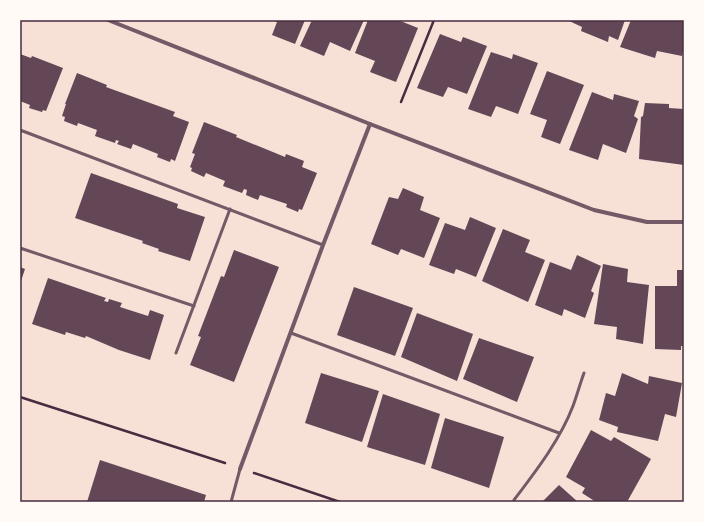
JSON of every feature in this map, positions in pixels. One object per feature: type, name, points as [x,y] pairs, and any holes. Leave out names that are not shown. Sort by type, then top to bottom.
[{"type":"street","points":[[108,20],[370,124],[594,210],[647,222],[684,222]]},
{"type":"street","points":[[240,469],[323,245],[370,124]]},
{"type":"lane","points":[[20,130],[323,245]]},
{"type":"lane","points":[[176,353],[230,209]]},
{"type":"lane","points":[[20,248],[194,306]]},
{"type":"lane","points":[[290,333],[559,434]]},
{"type":"lane","points":[[514,500],[545,460],[573,407],[584,373]]},
{"type":"lane","points":[[231,502],[240,469]]},
{"type":"path","points":[[401,102],[434,20]]},
{"type":"path","points":[[20,397],[226,464]]},
{"type":"path","points":[[259,475],[340,502]]},
{"type":"building","points":[[272,20],[305,20],[295,44],[272,35],[277,22]]},
{"type":"building","points":[[312,20],[364,20],[350,51],[330,42],[324,56],[300,46]]},
{"type":"building","points":[[368,20],[398,20],[418,28],[396,82],[370,72],[375,61],[355,53]]},
{"type":"building","points":[[567,20],[625,20],[618,40],[609,36],[608,42],[581,31],[582,27]]},
{"type":"building","points":[[631,20],[684,20],[684,46],[682,56],[657,51],[655,58],[620,47]]},
{"type":"building","points":[[440,34],[461,42],[463,37],[487,46],[467,94],[448,87],[443,97],[417,88]]},
{"type":"building","points":[[491,52],[512,59],[513,54],[538,63],[518,114],[496,106],[491,117],[468,109]]},
{"type":"building","points":[[20,54],[31,58],[32,56],[63,68],[46,111],[43,110],[42,112],[29,108],[30,105],[20,101]]},
{"type":"building","points":[[547,71],[584,85],[560,144],[541,137],[547,120],[530,114]]},
{"type":"building","points":[[77,73],[107,85],[106,87],[175,112],[173,116],[189,122],[175,161],[171,159],[170,162],[157,157],[158,154],[133,144],[131,149],[117,144],[119,141],[116,140],[115,143],[95,136],[97,130],[78,123],[77,126],[64,121],[65,117],[62,116],[65,104]]},
{"type":"building","points":[[592,92],[613,100],[614,94],[639,101],[634,116],[638,119],[626,153],[603,144],[598,160],[569,150]]},
{"type":"building","points":[[645,103],[669,104],[669,108],[684,109],[684,165],[639,159],[641,117],[643,116]]},
{"type":"building","points":[[204,122],[285,157],[286,154],[304,161],[302,167],[317,173],[302,210],[299,209],[298,212],[286,207],[287,204],[260,195],[258,200],[246,195],[247,190],[244,189],[242,193],[223,186],[225,181],[206,173],[204,177],[191,171],[192,168],[190,167],[195,154],[192,153]]},
{"type":"building","points":[[91,173],[178,204],[177,208],[205,217],[190,261],[158,251],[159,249],[142,243],[143,241],[75,218]]},
{"type":"building","points":[[403,188],[424,197],[420,210],[440,218],[424,258],[401,249],[398,255],[371,244],[389,197],[398,199]]},
{"type":"building","points":[[470,217],[496,228],[476,277],[456,269],[454,274],[429,265],[445,223],[465,230]]},
{"type":"building","points":[[503,229],[530,240],[525,252],[545,260],[528,302],[482,281]]},
{"type":"building","points":[[234,250],[279,267],[234,382],[190,365],[201,337],[198,336],[221,276],[224,277]]},
{"type":"building","points":[[577,255],[601,266],[591,291],[594,293],[585,318],[564,309],[562,316],[535,305],[550,262],[571,270]]},
{"type":"building","points":[[603,264],[628,269],[627,282],[649,285],[643,344],[616,339],[617,327],[594,324]]},
{"type":"building","points":[[20,267],[25,269],[20,284]]},
{"type":"building","points":[[677,270],[684,270],[684,346],[681,346],[681,350],[655,349],[655,286],[677,286]]},
{"type":"building","points":[[48,278],[106,298],[104,301],[108,302],[109,299],[122,303],[120,307],[148,316],[150,310],[164,315],[150,360],[119,350],[86,336],[85,338],[66,332],[65,335],[32,324]]},
{"type":"building","points":[[354,287],[413,308],[395,356],[337,335]]},
{"type":"building","points":[[417,313],[473,334],[457,381],[401,357]]},
{"type":"building","points":[[479,338],[534,357],[517,402],[463,379]]},
{"type":"building","points":[[321,373],[379,391],[362,442],[305,423]]},
{"type":"building","points":[[622,373],[648,384],[649,376],[682,383],[676,417],[665,414],[658,441],[617,432],[618,427],[599,420],[606,393],[615,396]]},
{"type":"building","points":[[383,394],[440,414],[425,465],[367,447]]},
{"type":"building","points":[[445,418],[504,437],[489,488],[431,468]]},
{"type":"building","points":[[591,430],[611,441],[614,437],[651,459],[627,502],[596,502],[582,493],[585,488],[566,477]]},
{"type":"building","points":[[100,460],[206,495],[204,502],[87,502]]},
{"type":"building","points":[[559,485],[578,502],[542,502]]}]
